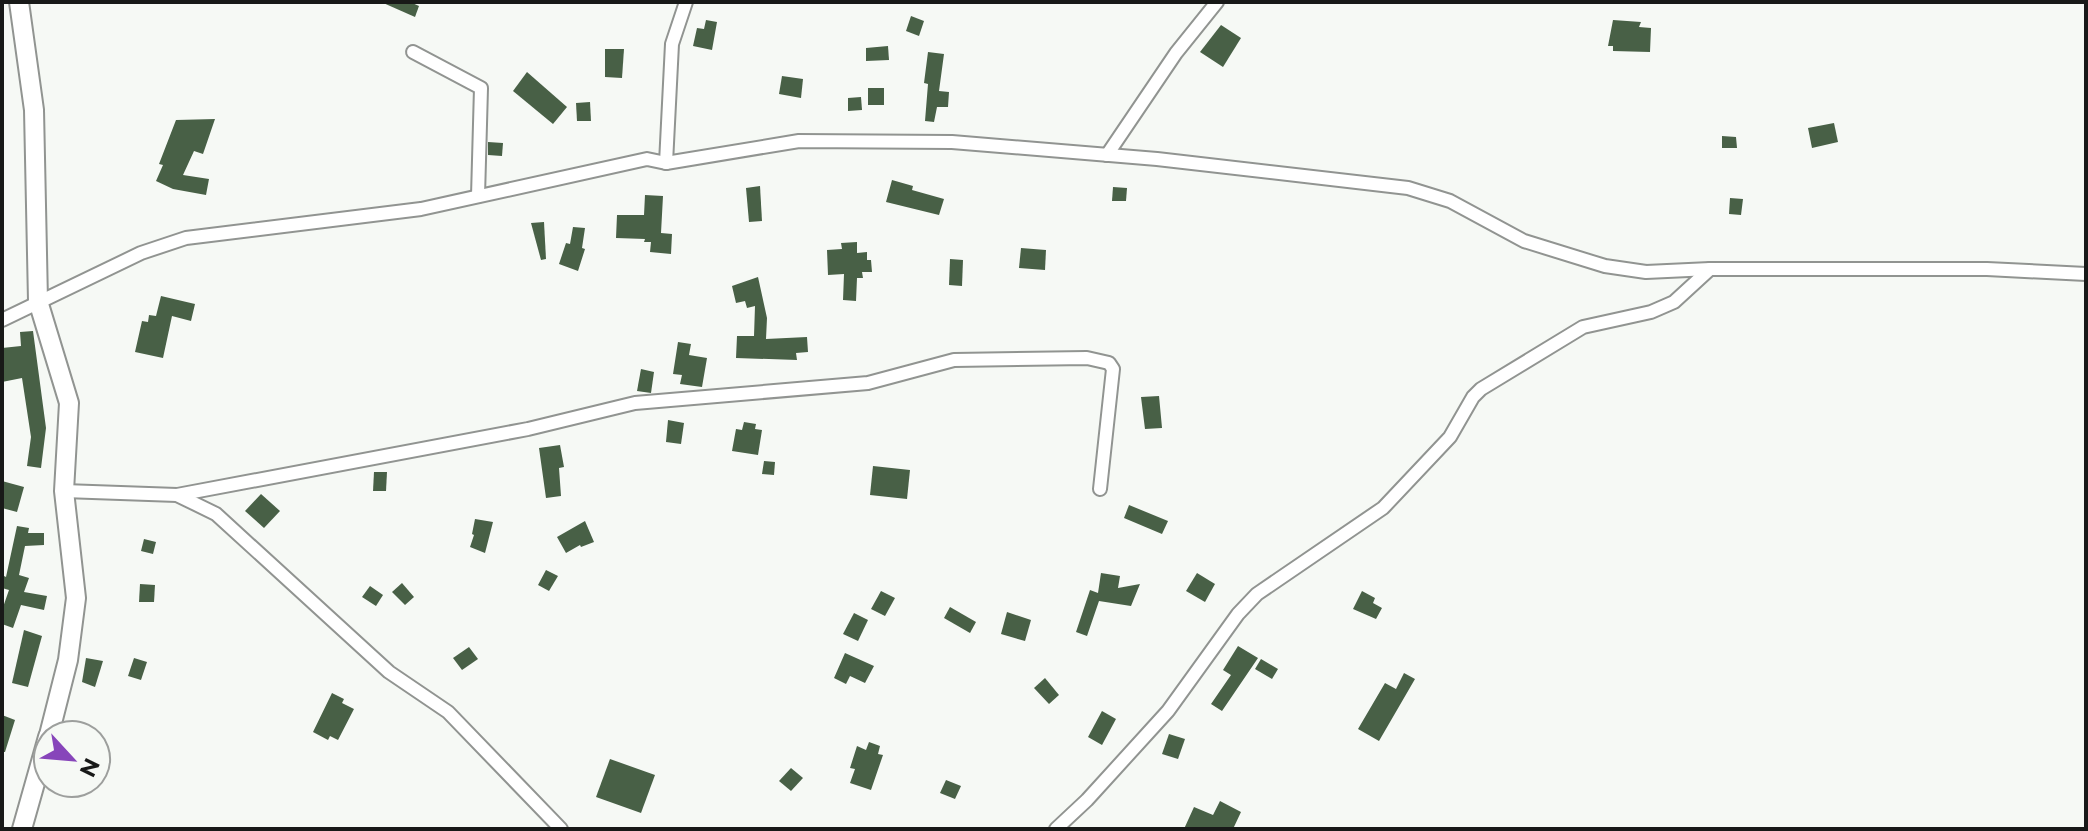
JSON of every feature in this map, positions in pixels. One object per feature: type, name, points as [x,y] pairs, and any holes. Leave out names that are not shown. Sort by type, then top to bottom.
[{"type":"street","points":[[19,2],[34,110],[38,301],[69,403],[64,491],[76,598],[68,660],[52,719]]},
{"type":"street","points":[[666,163],[672,44],[686,2]]},
{"type":"street","points":[[1107,155],[1176,53],[1217,2]]},
{"type":"street","points":[[413,52],[481,88],[478,196]]},
{"type":"street","points":[[2,320],[141,253],[186,238],[421,209],[647,159],[666,163],[799,141],[952,142],[1107,155],[1417,190],[1450,201],[1524,241],[1605,266],[1646,272],[1710,269],[1971,269],[2086,274]]},
{"type":"street","points":[[1056,829],[1087,800],[1168,711],[1238,614],[1257,594],[1383,508],[1450,437],[1481,389],[1571,332],[1651,312],[1674,302],[1710,269]]},
{"type":"street","points":[[64,491],[177,495],[528,429],[635,403],[868,383],[954,360],[1087,358],[1109,363],[1113,369],[1100,489]]},
{"type":"street","points":[[177,495],[216,514],[389,672],[448,712],[561,829]]},
{"type":"street","points":[[22,829],[32,793]]},
{"type":"building","points":[[381,2],[410,2],[419,6],[415,17]]},
{"type":"building","points":[[911,16],[924,21],[919,36],[906,31]]},
{"type":"building","points":[[706,20],[717,22],[712,50],[693,46],[697,28],[704,29]]},
{"type":"building","points":[[1613,20],[1641,22],[1639,27],[1651,28],[1650,52],[1613,51],[1613,46],[1608,46]]},
{"type":"building","points":[[1221,25],[1241,38],[1223,67],[1200,52]]},
{"type":"building","points":[[888,46],[889,60],[866,61],[866,48]]},
{"type":"building","points":[[605,49],[624,49],[622,78],[605,77]]},
{"type":"building","points":[[928,52],[944,54],[939,91],[949,92],[948,107],[937,107],[934,122],[925,121],[928,84],[924,83]]},
{"type":"building","points":[[527,72],[567,107],[553,124],[513,91]]},
{"type":"building","points":[[782,76],[803,79],[801,98],[779,94]]},
{"type":"building","points":[[868,88],[884,88],[884,105],[868,105]]},
{"type":"building","points":[[861,97],[862,110],[848,111],[848,98]]},
{"type":"building","points":[[590,102],[591,121],[577,121],[576,103]]},
{"type":"building","points":[[215,119],[203,154],[194,151],[183,175],[209,179],[206,195],[173,189],[156,181],[163,165],[159,164],[176,120]]},
{"type":"building","points":[[1834,123],[1838,142],[1812,148],[1808,128]]},
{"type":"building","points":[[1722,136],[1736,137],[1737,148],[1722,148]]},
{"type":"building","points":[[488,142],[503,143],[502,156],[488,155]]},
{"type":"building","points":[[892,180],[913,186],[912,190],[944,199],[939,215],[886,202]]},
{"type":"building","points":[[760,186],[762,221],[749,222],[746,188]]},
{"type":"building","points":[[1113,187],[1127,188],[1126,201],[1112,201]]},
{"type":"building","points":[[645,195],[663,196],[661,233],[672,234],[671,254],[650,252],[651,242],[644,242],[645,239],[616,238],[617,215],[644,215]]},
{"type":"building","points":[[1730,198],[1743,199],[1741,215],[1729,214]]},
{"type":"building","points":[[544,222],[546,259],[541,260],[531,223]]},
{"type":"building","points":[[573,227],[585,228],[582,248],[585,249],[578,271],[559,264],[566,243],[570,244]]},
{"type":"building","points":[[857,242],[857,253],[867,252],[872,272],[862,272],[863,278],[857,278],[856,301],[843,300],[844,274],[828,275],[827,250],[842,249],[841,243]]},
{"type":"building","points":[[1021,248],[1046,250],[1045,270],[1019,268]]},
{"type":"building","points":[[950,259],[963,260],[962,286],[949,285]]},
{"type":"building","points":[[758,277],[767,318],[766,339],[807,337],[808,352],[796,353],[797,360],[736,358],[737,336],[754,336],[755,306],[747,308],[745,301],[736,303],[732,286]]},
{"type":"building","points":[[161,296],[195,304],[191,321],[172,316],[163,358],[135,352],[142,321],[148,322],[149,315],[156,316]]},
{"type":"building","points":[[33,331],[46,428],[41,468],[27,466],[31,437],[22,378],[2,382],[2,348],[21,346],[20,332]]},
{"type":"building","points":[[678,342],[691,344],[689,355],[707,358],[702,387],[680,384],[682,375],[673,374]]},
{"type":"building","points":[[641,369],[654,372],[651,393],[637,391]]},
{"type":"building","points":[[1159,396],[1162,428],[1145,429],[1141,397]]},
{"type":"building","points":[[668,420],[684,423],[681,444],[666,442]]},
{"type":"building","points":[[744,422],[756,424],[755,429],[762,430],[758,455],[732,451],[736,429],[742,430]]},
{"type":"building","points":[[560,445],[564,467],[559,468],[561,496],[546,498],[539,448]]},
{"type":"building","points":[[764,461],[775,462],[774,475],[762,474]]},
{"type":"building","points":[[873,466],[910,470],[907,499],[870,495]]},
{"type":"building","points":[[374,472],[387,472],[386,491],[373,491]]},
{"type":"building","points":[[2,481],[24,487],[17,512],[2,508]]},
{"type":"building","points":[[261,494],[280,511],[264,528],[245,511]]},
{"type":"building","points":[[1129,505],[1168,521],[1162,534],[1124,518]]},
{"type":"building","points":[[475,519],[493,522],[485,553],[470,547]]},
{"type":"building","points":[[585,521],[594,542],[566,553],[557,537]]},
{"type":"building","points":[[17,526],[29,528],[28,533],[44,533],[44,545],[25,546],[19,575],[29,578],[24,592],[47,596],[44,610],[21,605],[13,628],[2,624],[2,610],[9,590],[2,588],[2,575],[6,577]]},
{"type":"building","points":[[144,539],[156,542],[153,554],[141,551]]},
{"type":"building","points":[[546,570],[558,576],[549,591],[538,585]]},
{"type":"building","points":[[1101,573],[1120,576],[1118,588],[1140,584],[1131,606],[1099,601],[1087,636],[1076,632],[1090,590],[1098,593]]},
{"type":"building","points":[[1197,573],[1215,584],[1205,602],[1186,591]]},
{"type":"building","points":[[402,583],[414,597],[405,605],[392,592]]},
{"type":"building","points":[[140,584],[155,585],[154,602],[139,602]]},
{"type":"building","points":[[370,586],[383,595],[376,606],[362,597]]},
{"type":"building","points":[[881,591],[895,598],[885,616],[871,609]]},
{"type":"building","points":[[1362,591],[1375,598],[1373,603],[1382,608],[1376,619],[1353,609]]},
{"type":"building","points":[[950,607],[976,622],[970,633],[944,618]]},
{"type":"building","points":[[1007,612],[1031,620],[1025,641],[1001,634]]},
{"type":"building","points":[[854,613],[868,620],[858,641],[843,634]]},
{"type":"building","points":[[24,630],[42,636],[28,687],[12,683]]},
{"type":"building","points":[[1238,646],[1258,658],[1222,711],[1211,704],[1231,675],[1223,670]]},
{"type":"building","points":[[469,647],[478,659],[462,670],[453,658]]},
{"type":"building","points":[[845,653],[874,666],[865,683],[850,676],[846,684],[834,678]]},
{"type":"building","points":[[86,658],[103,661],[95,687],[82,682]]},
{"type":"building","points":[[134,658],[147,662],[141,680],[128,676]]},
{"type":"building","points":[[1261,659],[1278,669],[1272,679],[1255,669]]},
{"type":"building","points":[[1404,673],[1415,679],[1379,741],[1358,729],[1385,683],[1396,689]]},
{"type":"building","points":[[1045,678],[1059,695],[1049,704],[1034,688]]},
{"type":"building","points":[[332,693],[354,709],[338,740],[330,736],[328,740],[313,732]]},
{"type":"building","points":[[1102,711],[1116,719],[1102,745],[1088,737]]},
{"type":"building","points":[[2,715],[15,720],[5,752],[2,752]]},
{"type":"building","points":[[1169,734],[1185,739],[1178,759],[1162,754]]},
{"type":"building","points":[[869,742],[880,746],[878,754],[883,755],[871,790],[850,783],[855,769],[850,768],[857,746],[866,750]]},
{"type":"building","points":[[610,759],[655,775],[641,813],[596,797]]},
{"type":"building","points":[[791,768],[803,778],[791,791],[779,781]]},
{"type":"building","points":[[946,780],[961,786],[955,799],[940,793]]},
{"type":"building","points":[[1220,801],[1241,812],[1233,829],[1184,829],[1194,807],[1213,815]]}]
